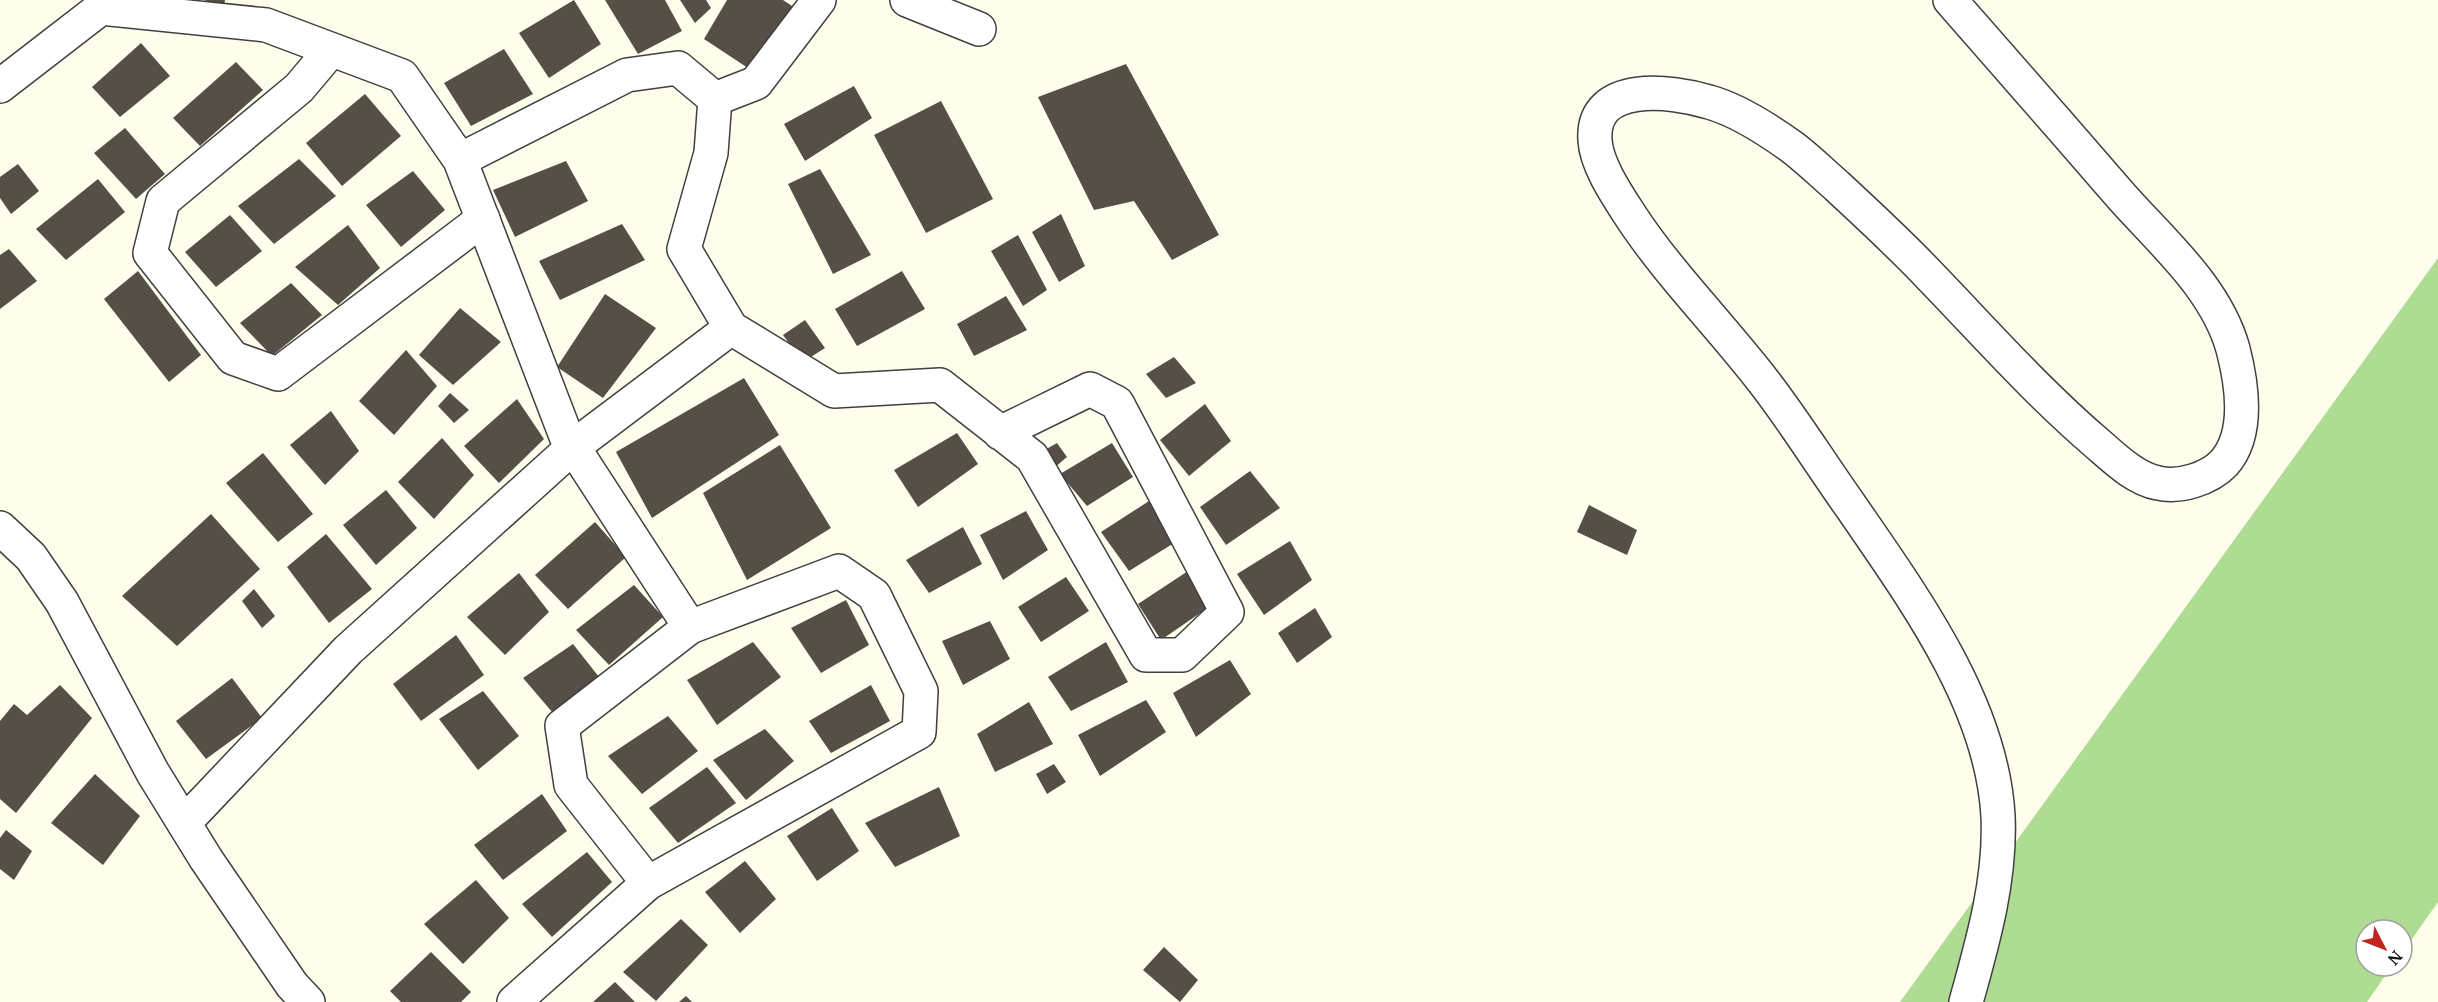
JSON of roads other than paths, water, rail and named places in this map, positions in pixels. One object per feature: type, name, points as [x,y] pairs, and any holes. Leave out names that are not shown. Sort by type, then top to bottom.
[{"type":"street","points":[[715,99],[756,83],[819,0]]},
{"type":"street","points":[[907,0],[979,29]]},
{"type":"street","points":[[1950,0],[2192,274],[2227,327],[2237,365],[2243,412],[2236,440],[2227,460],[2211,473],[2186,483],[2156,483],[2131,471],[2051,404],[1892,236],[1796,150],[1757,124],[1716,103],[1672,93],[1640,93],[1614,102],[1600,113],[1594,138],[1605,173],[1637,226],[1766,384],[1898,575],[1931,628],[1973,708],[1984,743],[1998,807],[1999,835],[1996,871],[1985,934],[1966,1002]]},
{"type":"street","points":[[0,86],[101,8],[266,25],[402,76],[460,160],[566,436],[690,627]]},
{"type":"street","points":[[331,50],[299,88],[162,201],[150,253],[233,358],[278,374],[483,219]]},
{"type":"street","points":[[460,160],[627,75],[678,68],[715,99]]},
{"type":"street","points":[[715,99],[711,153],[684,249],[731,328],[834,391],[940,385],[1000,433],[1032,457],[1146,655],[1182,655],[1227,612],[1117,403],[1090,388],[1000,433]]},
{"type":"street","points":[[184,823],[348,650],[573,447],[731,328]]},
{"type":"street","points":[[0,528],[31,558],[62,602],[153,773],[292,996]]},
{"type":"street","points":[[514,1002],[648,883],[919,732],[921,691],[874,595],[839,570],[690,627],[562,726],[572,784],[648,883]]}]
